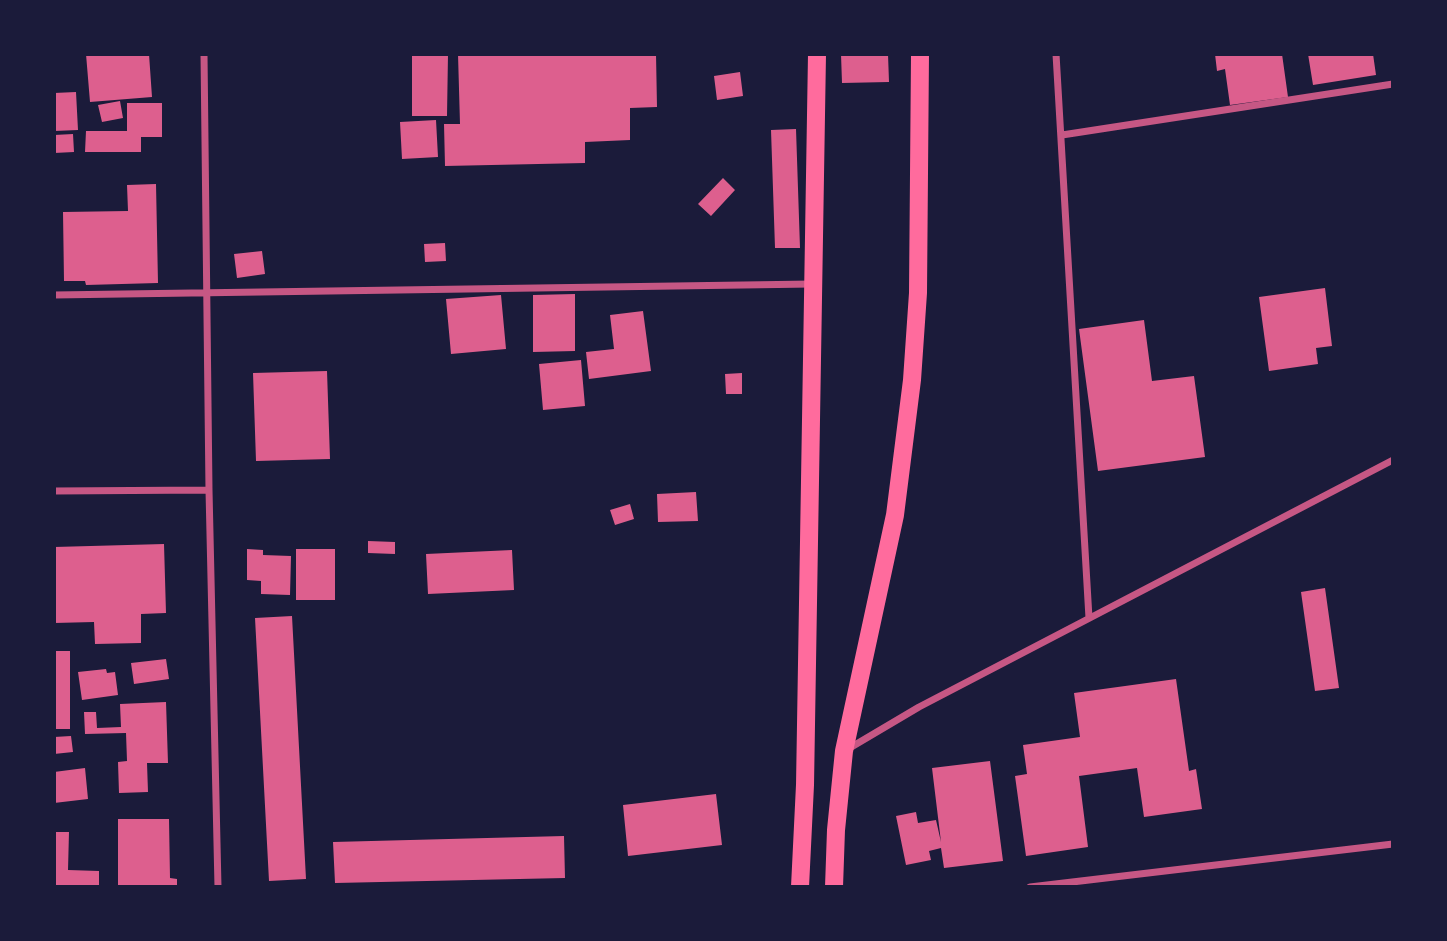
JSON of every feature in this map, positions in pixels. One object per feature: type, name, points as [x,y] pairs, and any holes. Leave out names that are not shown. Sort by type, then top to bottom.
[{"type":"main road","points":[[800,887],[805,785],[817,54]]},
{"type":"main road","points":[[834,887],[836,830],[844,751],[895,515],[905,447],[918,293],[920,54]]},
{"type":"street","points":[[204,54],[209,490],[218,887]]},
{"type":"street","points":[[1056,54],[1090,618]]},
{"type":"street","points":[[1062,135],[1393,84]]},
{"type":"street","points":[[54,295],[813,284]]},
{"type":"street","points":[[844,751],[919,707],[1393,460]]},
{"type":"street","points":[[54,491],[209,490]]},
{"type":"street","points":[[1030,887],[1393,844]]},
{"type":"building","points":[[86,54],[149,54],[152,97],[90,102]]},
{"type":"building","points":[[412,54],[448,54],[447,116],[412,116]]},
{"type":"building","points":[[458,54],[656,54],[657,107],[630,108],[630,140],[585,142],[585,163],[445,166],[444,124],[460,124]]},
{"type":"building","points":[[841,54],[888,54],[889,82],[842,83]]},
{"type":"building","points":[[1215,54],[1282,54],[1288,97],[1230,105],[1225,69],[1217,71]]},
{"type":"building","points":[[1308,54],[1373,54],[1376,75],[1313,85]]},
{"type":"building","points":[[740,72],[743,96],[717,100],[714,76]]},
{"type":"building","points":[[76,92],[78,130],[54,131],[54,93]]},
{"type":"building","points":[[120,101],[123,118],[102,122],[98,105]]},
{"type":"building","points":[[127,103],[162,103],[162,137],[141,137],[141,152],[85,152],[86,131],[127,131]]},
{"type":"building","points":[[436,120],[438,157],[402,159],[400,122]]},
{"type":"building","points":[[796,129],[800,248],[775,248],[771,130]]},
{"type":"building","points":[[73,134],[74,152],[54,153],[54,135]]},
{"type":"building","points":[[723,178],[735,190],[711,216],[698,204]]},
{"type":"building","points":[[156,184],[158,283],[86,285],[85,281],[64,281],[63,212],[128,211],[127,185]]},
{"type":"building","points":[[445,243],[446,261],[425,262],[424,244]]},
{"type":"building","points":[[262,251],[265,274],[237,278],[234,254]]},
{"type":"building","points":[[1325,288],[1332,346],[1316,348],[1318,364],[1269,371],[1259,297]]},
{"type":"building","points":[[575,294],[575,351],[533,352],[533,295]]},
{"type":"building","points":[[501,295],[506,349],[451,354],[446,299]]},
{"type":"building","points":[[643,311],[651,371],[589,379],[586,352],[614,349],[610,315]]},
{"type":"building","points":[[1144,320],[1152,381],[1194,376],[1205,457],[1098,471],[1079,329]]},
{"type":"building","points":[[581,360],[585,406],[543,410],[539,364]]},
{"type":"building","points":[[327,371],[330,459],[256,461],[253,373]]},
{"type":"building","points":[[742,373],[742,394],[726,394],[725,374]]},
{"type":"building","points":[[696,492],[698,521],[658,522],[657,494]]},
{"type":"building","points":[[630,504],[634,519],[615,525],[610,510]]},
{"type":"building","points":[[368,541],[395,542],[395,554],[368,553]]},
{"type":"building","points":[[164,544],[166,613],[141,614],[141,643],[95,644],[94,622],[54,623],[54,547]]},
{"type":"building","points":[[247,549],[263,550],[263,555],[291,556],[290,595],[261,594],[261,581],[247,580]]},
{"type":"building","points":[[296,549],[335,549],[335,600],[296,600]]},
{"type":"building","points":[[512,550],[514,590],[428,594],[426,554]]},
{"type":"building","points":[[1325,588],[1339,688],[1315,691],[1301,592]]},
{"type":"building","points":[[292,616],[306,879],[269,881],[255,618]]},
{"type":"building","points":[[54,651],[70,651],[70,729],[54,729]]},
{"type":"building","points":[[166,659],[169,679],[134,684],[131,663]]},
{"type":"building","points":[[106,669],[107,673],[115,672],[118,695],[82,700],[78,672]]},
{"type":"building","points":[[1176,679],[1189,771],[1196,769],[1202,809],[1144,817],[1137,768],[1079,776],[1088,847],[1026,856],[1015,776],[1027,774],[1023,745],[1080,737],[1074,693]]},
{"type":"building","points":[[166,702],[168,763],[147,763],[148,792],[119,793],[118,762],[127,761],[126,733],[85,734],[84,712],[96,712],[97,728],[121,727],[120,704]]},
{"type":"building","points":[[71,736],[73,752],[54,754],[54,737]]},
{"type":"building","points":[[990,761],[1003,861],[944,868],[941,848],[929,851],[931,860],[906,865],[896,816],[916,812],[918,823],[936,820],[941,842],[932,768]]},
{"type":"building","points":[[85,768],[88,799],[54,803],[54,772]]},
{"type":"building","points":[[716,794],[722,845],[628,856],[623,805]]},
{"type":"building","points":[[118,819],[169,819],[170,878],[177,879],[177,887],[118,887]]},
{"type":"building","points":[[54,832],[69,832],[68,870],[99,871],[99,887],[54,887]]},
{"type":"building","points":[[564,836],[565,878],[335,883],[333,842]]}]
